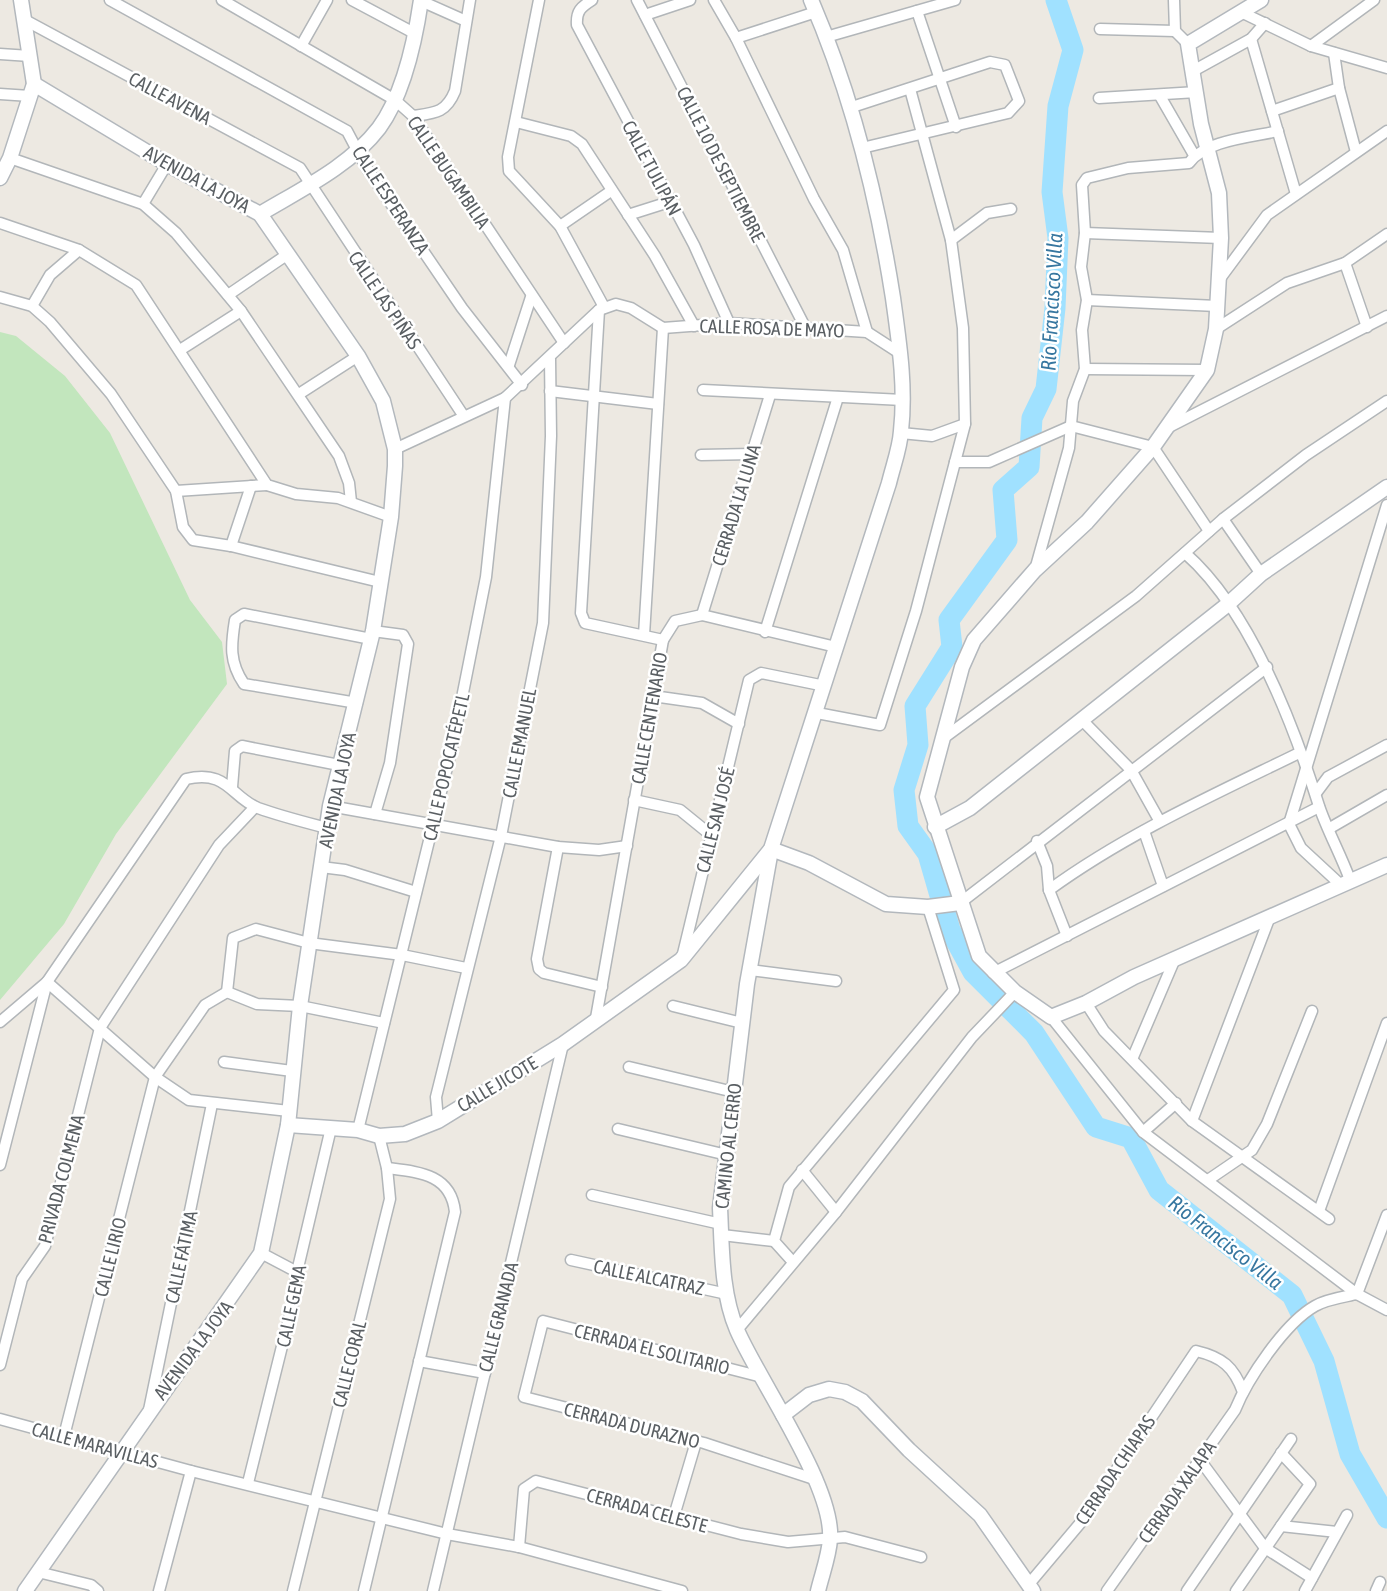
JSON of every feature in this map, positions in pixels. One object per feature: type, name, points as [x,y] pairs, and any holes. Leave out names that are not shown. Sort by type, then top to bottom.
[{"type":"main road","points":[[0,178],[10,158],[32,90],[30,56],[21,0]]},
{"type":"main road","points":[[1261,0],[1188,44],[1200,124],[1219,193],[1222,238],[1216,329],[1208,370],[1153,447],[1087,522],[1035,570],[974,640],[962,667],[927,797],[979,956],[993,973],[1015,992],[1051,1017],[1346,882],[1385,871]]},
{"type":"main road","points":[[260,214],[312,183],[356,151],[379,129],[395,100],[421,1]]},
{"type":"main road","points":[[813,6],[827,37],[862,148],[880,223],[901,354],[903,400],[901,433],[889,483],[771,849],[809,863],[886,904],[928,907],[960,903]]},
{"type":"main road","name":"AVENIDA LA JOYA","points":[[25,1591],[149,1410],[230,1302],[261,1253],[288,1118],[300,1006],[330,806],[372,635],[391,517],[395,449],[383,401],[358,356],[260,214],[32,90]]},
{"type":"main road","points":[[935,827],[970,808],[1227,605],[1261,574],[1387,487]]},
{"type":"main road","name":"CALLE JICOTE","points":[[288,1118],[379,1136],[405,1133],[438,1121],[563,1044],[681,960],[771,849]]},
{"type":"main road","name":"CAMINO AL CERRO","points":[[771,849],[742,1023],[721,1229],[727,1294],[737,1330],[814,1479],[826,1507],[830,1538]]},
{"type":"main road","points":[[783,1415],[810,1395],[828,1389],[845,1392],[862,1401],[909,1450],[980,1515],[1031,1588]]},
{"type":"main road","points":[[818,1591],[830,1538]]},
{"type":"street","name":"CALLE ESPERANZA","points":[[110,0],[347,131],[356,151],[461,308],[509,365],[522,385]]},
{"type":"street","name":"CALLE BUGAMBILIA","points":[[222,0],[395,100],[413,116],[531,297],[564,342]]},
{"type":"street","points":[[301,46],[327,0]]},
{"type":"street","points":[[352,0],[414,33]]},
{"type":"street","points":[[413,116],[441,112],[449,106],[455,91],[470,0]]},
{"type":"street","points":[[539,0],[508,157],[509,171],[560,226],[602,309]]},
{"type":"street","name":"CALLE TULIPÁN","points":[[592,0],[576,14],[577,25],[694,245],[729,323]]},
{"type":"street","name":"CALLE 10 DE SEPTIEMBRE","points":[[637,0],[805,327]]},
{"type":"street","points":[[645,15],[690,0]]},
{"type":"street","points":[[714,0],[736,38],[814,199],[843,250],[867,332]]},
{"type":"street","points":[[827,37],[955,0]]},
{"type":"street","points":[[1174,0],[1175,32]]},
{"type":"street","points":[[1311,46],[1374,0]]},
{"type":"street","points":[[421,1],[466,21]]},
{"type":"street","points":[[736,38],[813,6]]},
{"type":"street","points":[[917,11],[956,127]]},
{"type":"street","points":[[1243,13],[1311,46],[1387,68]]},
{"type":"street","name":"CALLE AVENA","points":[[23,19],[300,168],[312,183]]},
{"type":"street","points":[[1193,71],[1251,39],[1265,23]]},
{"type":"street","points":[[1100,29],[1175,32],[1188,44]]},
{"type":"street","points":[[1251,39],[1296,194]]},
{"type":"street","points":[[1334,53],[1339,88],[1356,152]]},
{"type":"street","points":[[0,54],[30,56]]},
{"type":"street","points":[[849,108],[990,62],[1005,65],[1010,72],[1019,101],[1015,109],[956,127],[862,148]]},
{"type":"street","points":[[1272,111],[1339,88]]},
{"type":"street","points":[[817,713],[880,725],[916,611],[965,424],[963,328],[951,240],[909,89]]},
{"type":"street","points":[[0,94],[32,90]]},
{"type":"street","points":[[1099,98],[1197,92]]},
{"type":"street","points":[[1160,96],[1194,155]]},
{"type":"street","points":[[516,122],[570,136],[582,145],[628,215],[694,326]]},
{"type":"street","points":[[1035,570],[1069,448],[1073,401],[1085,369],[1082,330],[1087,300],[1082,267],[1085,233],[1083,185],[1087,178],[1128,167],[1189,163],[1194,155],[1208,148],[1278,131]]},
{"type":"street","points":[[1219,281],[1267,215],[1387,131]]},
{"type":"street","points":[[10,158],[143,204],[176,233],[241,311],[299,394],[339,457],[349,483],[351,502]]},
{"type":"street","points":[[143,204],[167,164]]},
{"type":"street","name":"CALLE LAS PIÑAS","points":[[312,183],[322,205],[463,415]]},
{"type":"street","points":[[560,226],[611,191]]},
{"type":"street","points":[[628,215],[669,202]]},
{"type":"street","points":[[951,240],[987,213],[1011,209]]},
{"type":"street","points":[[0,223],[79,250],[136,285],[267,485]]},
{"type":"street","points":[[1085,233],[1222,238]]},
{"type":"street","points":[[1216,329],[1287,283],[1345,263],[1387,234]]},
{"type":"street","points":[[32,306],[50,275],[79,250]]},
{"type":"street","points":[[228,295],[288,254]]},
{"type":"street","points":[[1345,263],[1367,327]]},
{"type":"street","points":[[0,297],[32,306],[50,322],[111,394],[176,491],[183,527],[193,540],[231,546],[380,582]]},
{"type":"street","points":[[509,365],[531,297]]},
{"type":"street","points":[[1087,300],[1217,306]]},
{"type":"street","points":[[395,449],[463,415],[505,398],[602,309],[616,304],[631,308],[663,328],[644,635]]},
{"type":"street","name":"CALLE CENTENARIO","points":[[596,1018],[663,640],[585,623],[581,613],[602,309]]},
{"type":"street","points":[[180,350],[241,311]]},
{"type":"street","points":[[1167,428],[1387,316]]},
{"type":"street","name":"CALLE ROSA DE MAYO","points":[[663,328],[729,323],[867,332],[901,354]]},
{"type":"street","points":[[299,394],[358,356]]},
{"type":"street","name":"CALLE EMANUEL","points":[[438,1121],[436,1097],[501,836],[543,624],[550,359]]},
{"type":"street","points":[[1085,369],[1208,370]]},
{"type":"street","points":[[550,390],[658,404]]},
{"type":"street","points":[[703,390],[903,400]]},
{"type":"street","name":"CERRADA LA LUNA","points":[[702,615],[771,395]]},
{"type":"street","points":[[765,632],[838,397]]},
{"type":"street","name":"CALLE POPOCATÉPETL","points":[[358,1130],[453,743],[486,577],[505,398]]},
{"type":"street","points":[[941,740],[1136,596],[1223,519],[1306,455],[1387,401]]},
{"type":"street","points":[[901,433],[932,436],[965,424]]},
{"type":"street","points":[[955,462],[989,462],[1071,426],[1153,447],[1209,531]]},
{"type":"street","points":[[701,455],[752,454]]},
{"type":"street","points":[[176,491],[267,485],[296,494],[351,502],[391,517]]},
{"type":"street","points":[[231,546],[251,486]]},
{"type":"street","points":[[1346,882],[1301,848],[1289,824],[1387,505]]},
{"type":"street","points":[[1223,519],[1261,574]]},
{"type":"street","points":[[1185,553],[1209,575],[1267,667],[1319,807],[1330,828],[1346,882]]},
{"type":"street","points":[[357,703],[244,684],[236,672],[230,651],[235,620],[244,614],[372,635],[403,635],[408,644],[390,763],[375,814]]},
{"type":"street","points":[[663,640],[675,621],[702,615],[836,647]]},
{"type":"street","points":[[960,903],[1037,841],[1267,667]]},
{"type":"street","name":"CALLE SAN JOSÉ","points":[[681,960],[749,680],[761,673],[824,686]]},
{"type":"street","points":[[653,696],[702,704],[739,724]]},
{"type":"street","points":[[1081,719],[1130,770],[1159,820]]},
{"type":"street","points":[[1316,793],[1328,778],[1387,745]]},
{"type":"street","points":[[232,787],[235,751],[242,746],[339,765]]},
{"type":"street","points":[[1049,890],[1094,857],[1144,831],[1159,820],[1299,753]]},
{"type":"street","points":[[0,1022],[47,982],[186,779],[201,775],[232,787],[255,807],[327,828]]},
{"type":"street","points":[[1330,828],[1387,795]]},
{"type":"street","points":[[634,800],[680,810],[712,836]]},
{"type":"street","points":[[330,806],[558,847],[598,850],[627,846]]},
{"type":"street","name":"PRIVADA COLMENA","points":[[0,1366],[22,1279],[45,1246],[100,1028],[219,845],[255,807]]},
{"type":"street","points":[[993,973],[1319,807]]},
{"type":"street","points":[[1144,831],[1163,886]]},
{"type":"street","points":[[1037,841],[1046,866],[1049,890],[1066,936]]},
{"type":"street","points":[[558,847],[537,959],[538,969],[544,973],[602,987]]},
{"type":"street","points":[[321,867],[345,870],[416,892]]},
{"type":"street","points":[[774,1241],[789,1187],[954,990],[928,907]]},
{"type":"street","points":[[1192,1121],[1269,919]]},
{"type":"street","points":[[227,992],[233,938],[257,929],[309,943],[402,954],[466,968]]},
{"type":"street","points":[[1133,1058],[1174,961]]},
{"type":"street","points":[[750,970],[836,981]]},
{"type":"street","points":[[47,982],[155,1077],[189,1100],[288,1118]]},
{"type":"street","points":[[0,1165],[47,982]]},
{"type":"street","points":[[155,1077],[205,1005],[227,992]]},
{"type":"street","points":[[227,992],[257,1004],[300,1006],[384,1023]]},
{"type":"street","points":[[737,1330],[792,1261],[836,1212],[972,1037],[1015,992]]},
{"type":"street","points":[[1086,1003],[1104,1031],[1192,1121],[1329,1219]]},
{"type":"street","points":[[673,1006],[742,1023]]},
{"type":"street","points":[[1208,1180],[1244,1158],[1267,1124],[1312,1011]]},
{"type":"street","points":[[1051,1017],[1143,1132],[1357,1294],[1387,1311]]},
{"type":"street","points":[[1318,1210],[1387,1023]]},
{"type":"street","name":"CALLE GRANADA","points":[[433,1591],[563,1044]]},
{"type":"street","points":[[224,1062],[292,1071]]},
{"type":"street","points":[[629,1067],[734,1092]]},
{"type":"street","name":"CALLE LIRIO","points":[[64,1436],[155,1077]]},
{"type":"street","points":[[1143,1132],[1176,1103]]},
{"type":"street","name":"CALLE FÁTIMA","points":[[149,1410],[212,1104]]},
{"type":"street","name":"CALLE GEMA","points":[[248,1483],[293,1302],[297,1272],[331,1128]]},
{"type":"street","points":[[618,1129],[727,1155]]},
{"type":"street","name":"CALLE CORAL","points":[[293,1591],[390,1199],[387,1168],[379,1136]]},
{"type":"street","points":[[364,1591],[455,1212],[453,1197],[446,1185],[419,1172],[387,1168]]},
{"type":"street","points":[[802,1170],[836,1212]]},
{"type":"street","points":[[592,1195],[774,1241],[792,1261]]},
{"type":"street","points":[[1357,1294],[1387,1215]]},
{"type":"street","points":[[261,1253],[297,1272]]},
{"type":"street","name":"CALLE ALCATRAZ","points":[[571,1260],[727,1294]]},
{"type":"street","name":"CERRADA XALAPA","points":[[1107,1591],[1297,1317],[1318,1303],[1357,1294]]},
{"type":"street","name":"CERRADA EL SOLITARIO","points":[[543,1321],[762,1377]]},
{"type":"street","name":"CERRADA DURAZNO","points":[[543,1321],[524,1397],[695,1442],[814,1479]]},
{"type":"street","name":"CERRADA CHIAPAS","points":[[1031,1588],[1082,1521],[1196,1351],[1209,1354],[1236,1371],[1243,1392]]},
{"type":"street","points":[[419,1361],[485,1373]]},
{"type":"street","name":"CALLE MARAVILLAS","points":[[0,1419],[191,1471],[447,1534],[519,1547],[682,1591]]},
{"type":"street","points":[[1187,1591],[1291,1439]]},
{"type":"street","points":[[674,1516],[695,1442]]},
{"type":"street","points":[[1236,1591],[1310,1484],[1281,1453]]},
{"type":"street","points":[[1200,1460],[1265,1548],[1312,1578]]},
{"type":"street","points":[[159,1591],[191,1471]]},
{"type":"street","name":"CERRADA CELESTE","points":[[519,1547],[524,1489],[536,1481],[788,1542],[845,1537],[921,1557]]},
{"type":"street","points":[[1305,1591],[1347,1515]]},
{"type":"street","points":[[1281,1526],[1338,1532]]},
{"type":"street","points":[[38,1572],[91,1585],[99,1591]]},
{"type":"green space","points":[[0,332],[16,336],[65,376],[110,433],[190,600],[222,642],[227,684],[116,834],[64,924],[0,1000]]},
{"type":"waterway","name":"Río Francisco Villa","points":[[1056,0],[1073,50],[1058,106],[1052,192],[1058,238],[1055,308],[1046,389],[1032,418],[1029,467],[1003,490],[1007,540],[949,620],[952,647],[915,706],[918,745],[904,790],[908,826],[928,854],[950,930],[973,972],[1034,1033],[1096,1127],[1131,1138],[1159,1190],[1292,1295],[1324,1361],[1350,1454],[1387,1518]]}]
